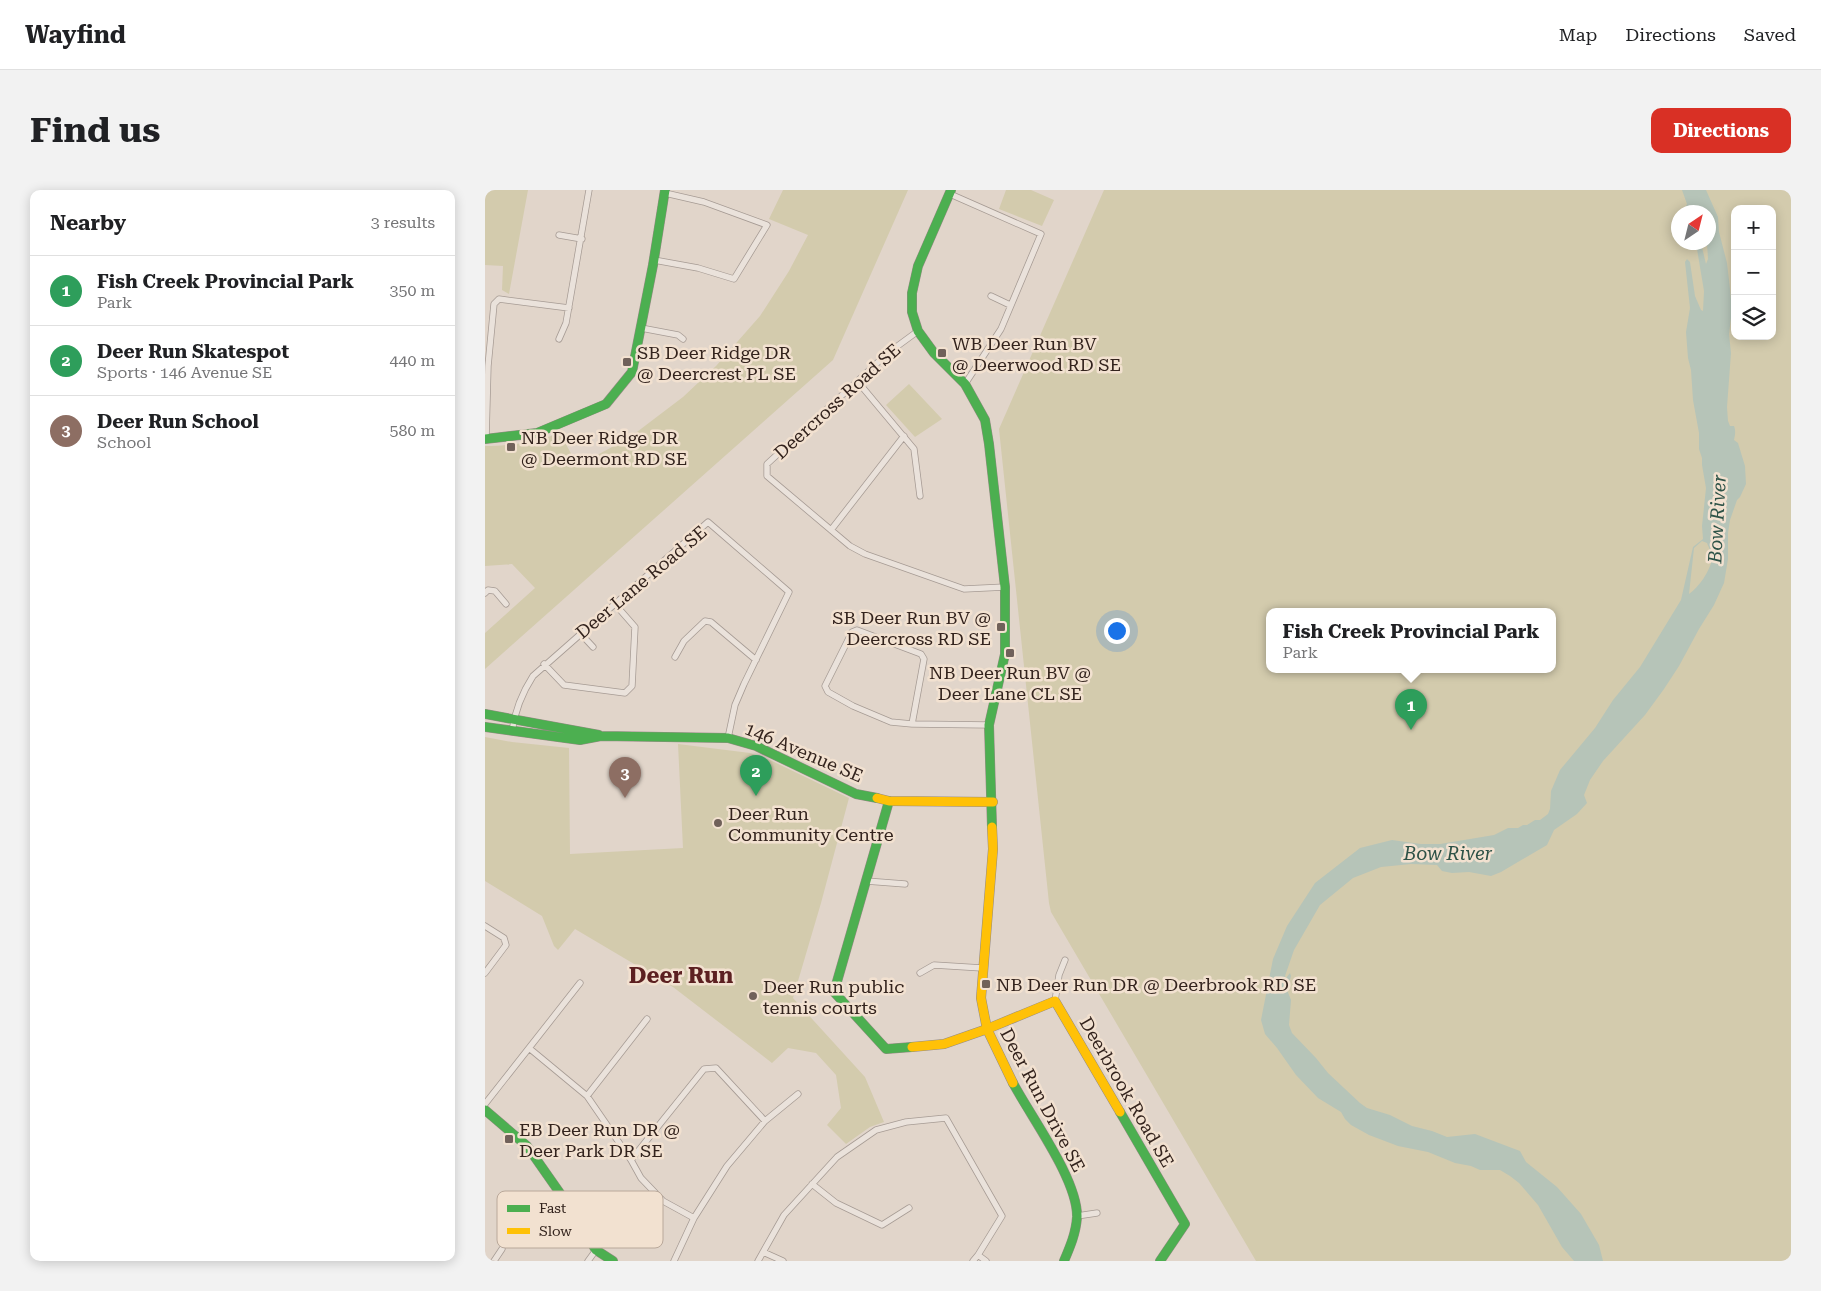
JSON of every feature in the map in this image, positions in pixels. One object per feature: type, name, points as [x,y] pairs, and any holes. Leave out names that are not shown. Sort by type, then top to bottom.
[{"type":"street","points":[[559,339],[566,323],[589,190]]},
{"type":"street","points":[[569,308],[499,299],[494,304],[487,366],[486,439],[537,433],[606,404],[632,372],[654,260],[665,191],[704,202],[767,225],[734,279],[699,268],[654,260]]},
{"type":"street","points":[[918,331],[912,312],[912,293],[918,266],[951,192],[1041,234],[1001,329],[965,384]]},
{"type":"street","points":[[559,235],[582,239]]},
{"type":"street","points":[[991,296],[1011,305]]},
{"type":"street","points":[[641,328],[678,335],[683,339]]},
{"type":"street","name":"Deercross Road SE","points":[[918,331],[888,353],[767,464],[767,476],[850,546],[865,554],[963,589],[1005,587]]},
{"type":"street","name":"Deer Run Drive SE","points":[[918,331],[934,353],[965,384],[985,420],[989,444],[1005,587],[1005,654],[989,725],[993,802],[993,849],[981,998],[987,1029],[1014,1085],[1063,1169],[1073,1197],[1077,1216],[1073,1241],[1064,1261]]},
{"type":"street","points":[[858,382],[914,449],[920,496]]},
{"type":"street","points":[[831,530],[904,436]]},
{"type":"street","name":"Deer Lane Road SE","points":[[512,730],[513,719],[533,676],[708,522],[789,592],[735,705],[728,738]]},
{"type":"street","points":[[485,593],[488,590],[495,591],[506,604]]},
{"type":"street","points":[[545,664],[564,685],[625,693],[633,686],[635,627],[614,603]]},
{"type":"street","points":[[675,657],[684,641],[705,621],[711,622],[756,660]]},
{"type":"street","points":[[912,724],[924,659],[921,654],[857,630],[852,632],[825,686],[828,692],[853,706],[891,722],[912,724],[989,725]]},
{"type":"street","points":[[580,633],[593,646]]},
{"type":"street","name":"146 Avenue SE","points":[[485,714],[601,736]]},
{"type":"street","name":"146 Avenue SE","points":[[485,727],[580,740],[601,736],[728,738],[756,746],[856,794],[889,801],[993,802]]},
{"type":"street","points":[[889,801],[834,992],[886,1049],[944,1044],[987,1029],[1055,1001],[1059,975],[1065,960]]},
{"type":"street","points":[[866,881],[905,884]]},
{"type":"street","points":[[485,926],[504,938],[506,945],[485,973]]},
{"type":"street","points":[[920,973],[934,965],[982,968]]},
{"type":"street","points":[[485,1104],[580,983]]},
{"type":"street","name":"Deerbrook Road SE","points":[[1055,1001],[1185,1224],[1160,1261]]},
{"type":"street","points":[[587,1096],[647,1019]]},
{"type":"street","points":[[529,1048],[587,1096],[631,1160],[641,1178],[653,1191]]},
{"type":"street","points":[[631,1160],[704,1069],[716,1068],[765,1121]]},
{"type":"street","points":[[674,1261],[694,1218],[727,1166],[765,1121],[798,1094]]},
{"type":"street","points":[[485,1110],[527,1146],[558,1191]]},
{"type":"street","points":[[758,1261],[784,1215],[837,1157],[876,1130],[905,1122],[946,1118],[1002,1216],[973,1261]]},
{"type":"street","points":[[812,1184],[836,1203],[882,1225],[909,1208]]},
{"type":"street","points":[[663,1201],[694,1218]]},
{"type":"street","points":[[1077,1216],[1097,1213]]},
{"type":"street","points":[[493,1261],[502,1249]]},
{"type":"street","points":[[588,1261],[596,1250],[613,1261]]},
{"type":"street","points":[[763,1252],[783,1261]]},
{"type":"street","points":[[978,1255],[986,1261]]},
{"type":"shaded area","points":[[485,190],[528,190],[509,294],[502,290],[503,266],[485,265]]},
{"type":"shaded area","points":[[783,190],[908,190],[833,360],[485,669],[485,633],[535,588],[512,564],[485,566],[485,446],[523,443],[560,433],[576,463],[599,454],[629,438],[683,397],[716,366],[760,316],[789,271],[808,235],[769,219]]},
{"type":"shaded area","points":[[1006,190],[1031,190],[1054,200],[1042,226],[999,209]]},
{"type":"shaded area","points":[[1104,190],[1791,190],[1791,1261],[1256,1261],[1051,912],[999,429]]},
{"type":"shaded area","points":[[909,384],[942,419],[915,437],[886,405]]},
{"type":"shaded area","points":[[485,737],[569,748],[570,854],[683,848],[678,744],[750,753],[770,760],[849,798],[793,998],[865,1077],[884,1122],[870,1127],[846,1144],[827,1125],[841,1108],[836,1075],[816,1053],[788,1048],[772,1063],[673,987],[575,929],[558,950],[554,946],[542,916],[485,881]]},
{"type":"water","points":[[1682,190],[1706,190],[1713,205],[1686,205]]},
{"type":"water","name":"Bow River","points":[[1716,212],[1727,263],[1731,301],[1728,421],[1730,426],[1734,426],[1734,440],[1738,443],[1745,466],[1746,484],[1737,500],[1730,520],[1728,559],[1724,583],[1714,605],[1679,666],[1645,715],[1603,761],[1590,780],[1584,795],[1587,803],[1577,814],[1554,830],[1547,845],[1491,876],[1469,872],[1452,873],[1442,871],[1437,865],[1411,864],[1381,867],[1353,878],[1320,905],[1294,950],[1285,976],[1286,978],[1290,973],[1291,976],[1287,990],[1291,1000],[1289,1025],[1292,1033],[1328,1073],[1360,1103],[1367,1108],[1390,1115],[1412,1126],[1447,1137],[1475,1134],[1520,1151],[1526,1162],[1557,1187],[1581,1214],[1599,1245],[1603,1261],[1574,1261],[1562,1247],[1538,1205],[1519,1183],[1510,1176],[1500,1170],[1480,1170],[1455,1163],[1428,1152],[1398,1146],[1369,1135],[1351,1125],[1341,1112],[1318,1098],[1296,1075],[1265,1034],[1261,1020],[1273,959],[1287,926],[1315,883],[1360,848],[1392,840],[1421,844],[1440,844],[1494,835],[1508,828],[1518,828],[1535,820],[1540,820],[1548,814],[1551,791],[1560,770],[1595,728],[1613,700],[1640,667],[1681,600],[1693,547],[1703,539],[1702,526],[1706,488],[1699,449],[1699,433],[1688,358],[1686,332],[1690,308],[1685,262],[1687,259],[1690,262],[1695,296],[1703,311],[1704,291],[1697,250],[1703,250],[1706,264],[1707,250],[1716,250]],"holes":[[[1702,541],[1707,543],[1712,559],[1709,569],[1697,587],[1689,594],[1694,548]]]},
{"type":"traffic: fast","points":[[485,439],[537,433],[606,404],[632,372],[653,265],[665,190]]},
{"type":"traffic: fast","points":[[951,190],[918,266],[912,293],[912,312],[918,331],[934,353],[965,384],[985,420],[989,444],[1005,587],[1005,654],[989,725],[992,827]]},
{"type":"traffic: fast","points":[[485,714],[599,735]]},
{"type":"traffic: fast","points":[[485,727],[580,740],[601,736],[728,738],[756,746],[856,794],[877,798]]},
{"type":"traffic: fast","points":[[889,801],[834,992],[886,1049],[912,1047]]},
{"type":"traffic: fast","points":[[1013,1083],[1062,1167],[1075,1202],[1077,1217],[1075,1229],[1064,1261]]},
{"type":"traffic: fast","points":[[485,1110],[527,1146],[558,1191]]},
{"type":"traffic: fast","points":[[1120,1112],[1185,1224],[1160,1261]]},
{"type":"traffic: fast","points":[[595,1248],[613,1261]]},
{"type":"traffic: slow","points":[[877,798],[889,801],[993,802]]},
{"type":"traffic: slow","points":[[992,827],[993,849],[981,998],[987,1029],[1013,1083]]},
{"type":"traffic: slow","points":[[912,1047],[944,1044],[987,1029],[1055,1001],[1120,1112]]},
{"type":"place","name":"WB Deer Run BV @ Deerwood RD SE","points":[[942,353]]},
{"type":"place","name":"SB Deer Ridge DR @ Deercrest PL SE","points":[[627,362]]},
{"type":"place","name":"NB Deer Ridge DR @ Deermont RD SE","points":[[511,447]]},
{"type":"place","name":"SB Deer Run BV @ Deercross RD SE","points":[[1001,627]]},
{"type":"place","name":"NB Deer Run BV @ Deer Lane CL SE","points":[[1010,653]]},
{"type":"place","name":"Fish Creek Provincial Park","points":[[1411,730]]},
{"type":"place","name":"Deer Run Skatespot","points":[[756,796]]},
{"type":"place","name":"Deer Run School","points":[[625,798]]},
{"type":"place","name":"Deer Run Community Centre","points":[[718,823]]},
{"type":"place","name":"NB Deer Run DR @ Deerbrook RD SE","points":[[986,984]]},
{"type":"place","name":"Deer Run public tennis courts","points":[[753,996]]},
{"type":"place","name":"EB Deer Run DR @ Deer Park DR SE","points":[[509,1139]]},
{"type":"district","name":"Deer Run","points":[[681,975]]}]
